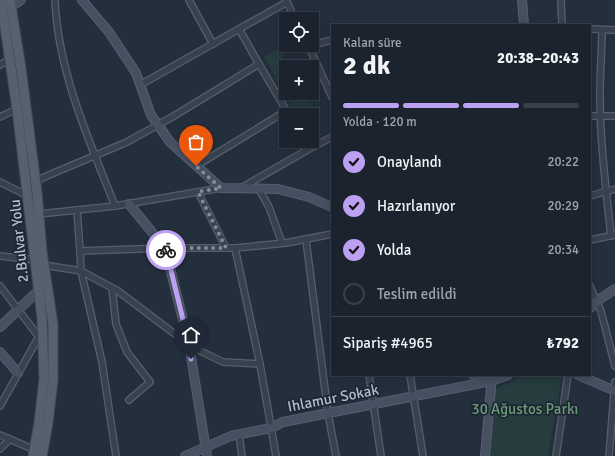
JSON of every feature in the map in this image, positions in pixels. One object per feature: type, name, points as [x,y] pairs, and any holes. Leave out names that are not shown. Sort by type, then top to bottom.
[{"type":"main road","name":"2.Bulvar Yolu","points":[[1,0],[2,21],[10,59],[17,109],[38,291],[44,379],[37,454]]},
{"type":"main road","name":"2.Bulvar Yolu","points":[[11,3],[21,68],[52,324],[53,380],[48,423],[37,454]]},
{"type":"street","points":[[11,3],[21,0]]},
{"type":"street","points":[[55,0],[64,68],[81,120],[115,206]]},
{"type":"street","points":[[82,0],[109,32],[136,73],[150,114],[170,142],[221,188]]},
{"type":"street","points":[[189,0],[213,44]]},
{"type":"street","points":[[522,0],[524,24]]},
{"type":"street","points":[[561,0],[562,24]]},
{"type":"street","points":[[140,85],[286,1],[292,12]]},
{"type":"street","points":[[239,29],[285,108]]},
{"type":"street","points":[[591,29],[615,30]]},
{"type":"street","points":[[591,240],[613,235],[603,153],[601,116],[600,94],[602,30]]},
{"type":"street","points":[[319,43],[331,40]]},
{"type":"street","points":[[313,52],[331,95]]},
{"type":"street","points":[[0,65],[10,59]]},
{"type":"street","points":[[35,181],[127,142],[260,64]]},
{"type":"street","points":[[0,117],[17,109]]},
{"type":"street","points":[[591,116],[615,116]]},
{"type":"street","points":[[196,166],[279,118]]},
{"type":"street","points":[[241,188],[331,138]]},
{"type":"street","points":[[0,182],[28,196]]},
{"type":"street","points":[[39,214],[115,206],[221,188],[278,189],[309,197],[331,207]]},
{"type":"street","points":[[259,189],[269,206],[282,243]]},
{"type":"street","points":[[591,196],[615,189]]},
{"type":"street","points":[[198,192],[226,248]]},
{"type":"street","points":[[129,204],[165,248],[189,344],[207,456]]},
{"type":"street","points":[[77,210],[81,271],[102,362],[116,456]]},
{"type":"street","points":[[80,251],[165,248],[235,248],[306,240],[331,234]]},
{"type":"street","points":[[306,240],[328,413],[336,456]]},
{"type":"street","points":[[235,248],[260,364],[276,456]]},
{"type":"street","points":[[0,256],[34,260],[44,265],[81,271],[118,291],[189,344],[223,362],[260,364]]},
{"type":"street","points":[[0,286],[18,310],[41,333],[1,402]]},
{"type":"street","points":[[112,288],[116,324],[126,352],[150,382],[129,400]]},
{"type":"street","points":[[591,288],[601,311],[615,366]]},
{"type":"street","points":[[591,307],[615,289]]},
{"type":"street","points":[[0,327],[38,291]]},
{"type":"street","points":[[0,352],[18,373]]},
{"type":"street","points":[[369,376],[381,456]]},
{"type":"street","points":[[410,376],[423,456]]},
{"type":"street","points":[[479,376],[492,378],[485,456]]},
{"type":"street","name":"Ihlamur Sokak","points":[[185,456],[239,434],[271,428],[283,422],[414,396],[503,376]]},
{"type":"street","points":[[556,456],[568,376]]},
{"type":"street","points":[[580,376],[615,391]]},
{"type":"street","points":[[609,456],[615,382]]},
{"type":"street","points":[[239,434],[242,456]]},
{"type":"street","points":[[0,435],[37,454]]},
{"type":"street","points":[[0,449],[10,439]]},
{"type":"green space","points":[[278,49],[284,60],[279,60],[279,74],[275,76],[264,57]]},
{"type":"green space","points":[[279,74],[279,85],[274,77]]},
{"type":"green space","points":[[288,100],[309,100],[314,108],[293,108]]},
{"type":"green space","name":"30 Ağustos Parkı","points":[[521,376],[562,376],[548,456],[490,456],[495,390]]},
{"type":"way so far","points":[[166,250],[165,248],[226,248],[198,192],[221,188],[196,166]]},
{"type":"route","points":[[166,250],[189,344],[191,359]]}]
